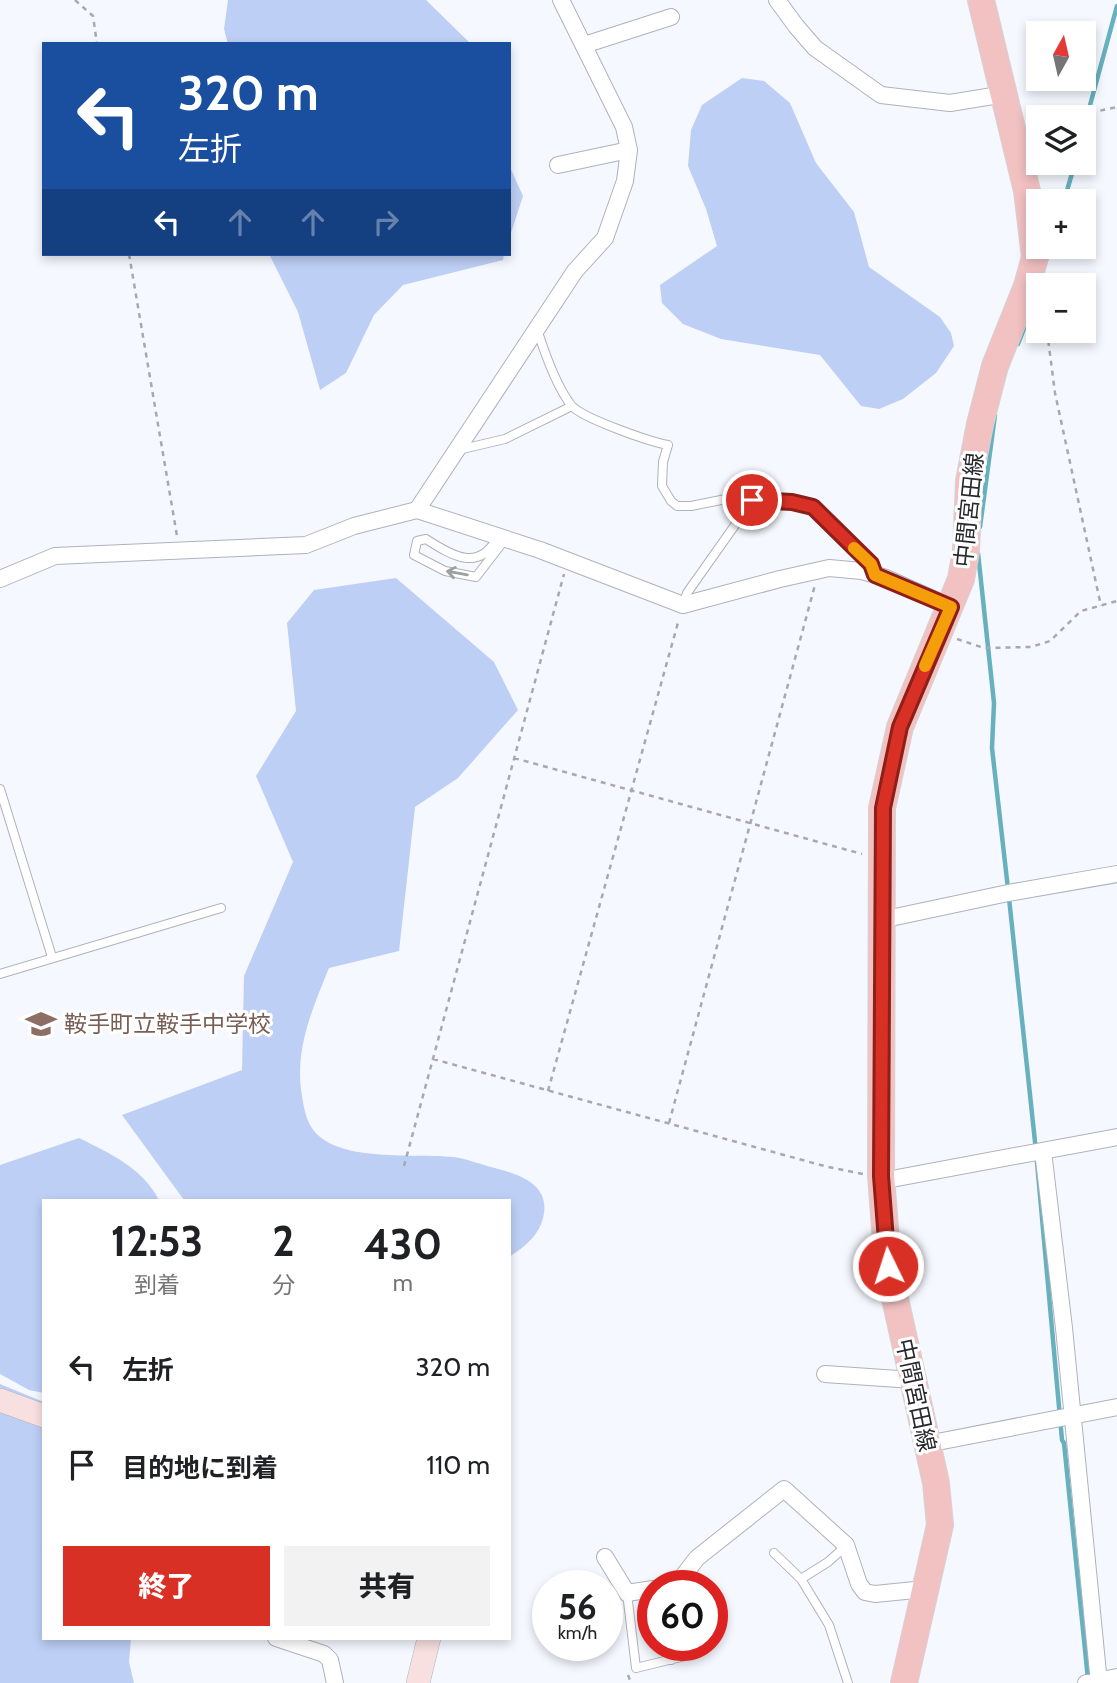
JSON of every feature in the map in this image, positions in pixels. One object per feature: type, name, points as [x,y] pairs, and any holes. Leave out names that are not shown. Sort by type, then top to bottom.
[{"type":"main road","name":"中間宮田線","points":[[904,1683],[940,1525],[936,1483],[888,1266],[881,1178],[883,808],[900,727],[961,579],[969,481],[981,424],[995,366],[1027,286],[1035,257],[1027,191],[981,0]]},
{"type":"main road","points":[[0,1400],[42,1415]]},
{"type":"main road","points":[[418,1683],[429,1640]]},
{"type":"street","points":[[417,510],[575,271],[605,238],[625,181],[629,150],[624,127],[561,0]]},
{"type":"street","points":[[777,0],[815,48],[881,95],[950,103],[1005,94]]},
{"type":"street","points":[[584,45],[671,17]]},
{"type":"street","points":[[558,165],[629,150]]},
{"type":"street","points":[[0,579],[55,555],[306,545],[354,526],[417,510],[502,537],[683,606],[829,568],[875,575],[951,607]]},
{"type":"street","points":[[881,920],[1007,893],[1117,874]]},
{"type":"street","points":[[881,1178],[1117,1137]]},
{"type":"street","points":[[1043,1151],[1064,1328],[1094,1682],[1117,1677]]},
{"type":"street","points":[[825,1374],[913,1380]]},
{"type":"street","points":[[927,1444],[1117,1407]]},
{"type":"street","points":[[689,1570],[697,1558],[784,1489],[846,1545],[859,1584],[865,1592],[875,1594],[925,1589]]},
{"type":"street","points":[[605,1557],[627,1593],[637,1591]]},
{"type":"street","points":[[282,1640],[324,1654],[330,1660],[335,1683]]},
{"type":"lane","points":[[537,330],[545,357],[572,406],[583,414],[627,432],[668,445],[663,462],[662,486],[677,506],[726,499],[792,502],[813,507],[871,564],[875,575]]},
{"type":"lane","points":[[457,450],[505,439],[572,406]]},
{"type":"lane","points":[[683,606],[687,593],[752,500]]},
{"type":"lane","points":[[502,537],[475,576],[445,571],[415,555],[417,541],[426,539],[452,555],[470,559],[485,554],[502,537]]},
{"type":"lane","points":[[0,789],[52,957]]},
{"type":"lane","points":[[0,974],[221,908]]},
{"type":"lane","points":[[801,1579],[828,1562],[846,1545]]},
{"type":"lane","points":[[774,1553],[801,1579],[829,1625],[848,1683]]},
{"type":"lane","points":[[627,1593],[636,1668],[666,1661]]},
{"type":"path","points":[[75,0],[93,16],[96,42]]},
{"type":"path","points":[[1096,112],[1117,107]]},
{"type":"path","points":[[130,256],[180,550]]},
{"type":"path","points":[[1049,343],[1055,393],[1101,606]]},
{"type":"path","points":[[404,1166],[567,561]]},
{"type":"path","points":[[668,1123],[816,582],[816,571]]},
{"type":"path","points":[[940,633],[984,648],[1031,647],[1049,641],[1080,611],[1117,601]]},
{"type":"path","points":[[548,1091],[683,606]]},
{"type":"path","points":[[514,758],[882,859]]},
{"type":"path","points":[[433,1059],[828,1167],[881,1178]]},
{"type":"shaded area","points":[[228,0],[426,0],[469,42],[227,42],[224,29]]},
{"type":"shaded area","points":[[742,78],[764,81],[790,103],[816,163],[854,212],[869,267],[940,317],[951,333],[954,346],[936,373],[903,399],[879,409],[861,406],[820,355],[721,339],[683,324],[662,303],[660,285],[717,246],[706,209],[688,166],[691,130],[702,105]]},
{"type":"shaded area","points":[[511,169],[523,196],[511,233]]},
{"type":"shaded area","points":[[270,256],[504,256],[503,260],[403,285],[374,315],[346,373],[320,390],[298,312]]},
{"type":"shaded area","points":[[396,578],[494,662],[518,710],[458,778],[415,807],[399,951],[329,968],[306,1030],[300,1062],[302,1096],[307,1119],[314,1131],[326,1141],[360,1152],[468,1160],[515,1174],[534,1185],[544,1201],[540,1227],[532,1239],[511,1256],[511,1199],[183,1199],[122,1115],[242,1070],[244,976],[293,862],[256,776],[296,711],[287,623],[314,590]]},
{"type":"shaded area","points":[[79,1138],[135,1170],[158,1199],[42,1199],[42,1393],[29,1390],[0,1374],[0,1165]]},
{"type":"shaded area","points":[[0,1384],[42,1401],[42,1640],[131,1640],[129,1662],[134,1683],[0,1683]]},
{"type":"waterway","points":[[1090,105],[1117,6]]},
{"type":"waterway","points":[[1067,189],[1072,175]]},
{"type":"waterway","points":[[1018,344],[1025,326]]},
{"type":"waterway","points":[[980,527],[995,415]]},
{"type":"waterway","points":[[978,553],[994,703],[992,748],[1008,889]]},
{"type":"waterway","points":[[1009,898],[1088,1679]]},
{"type":"slow traffic","points":[[854,548],[871,564],[875,575],[951,607],[925,666]]},
{"type":"place","name":"鞍手町立鞍手中学校","points":[[41,1024]]},
{"type":"route","points":[[752,500],[792,502],[813,507],[871,564],[875,575],[951,607],[900,727],[890,764],[883,808],[881,1176],[888,1266]]}]
